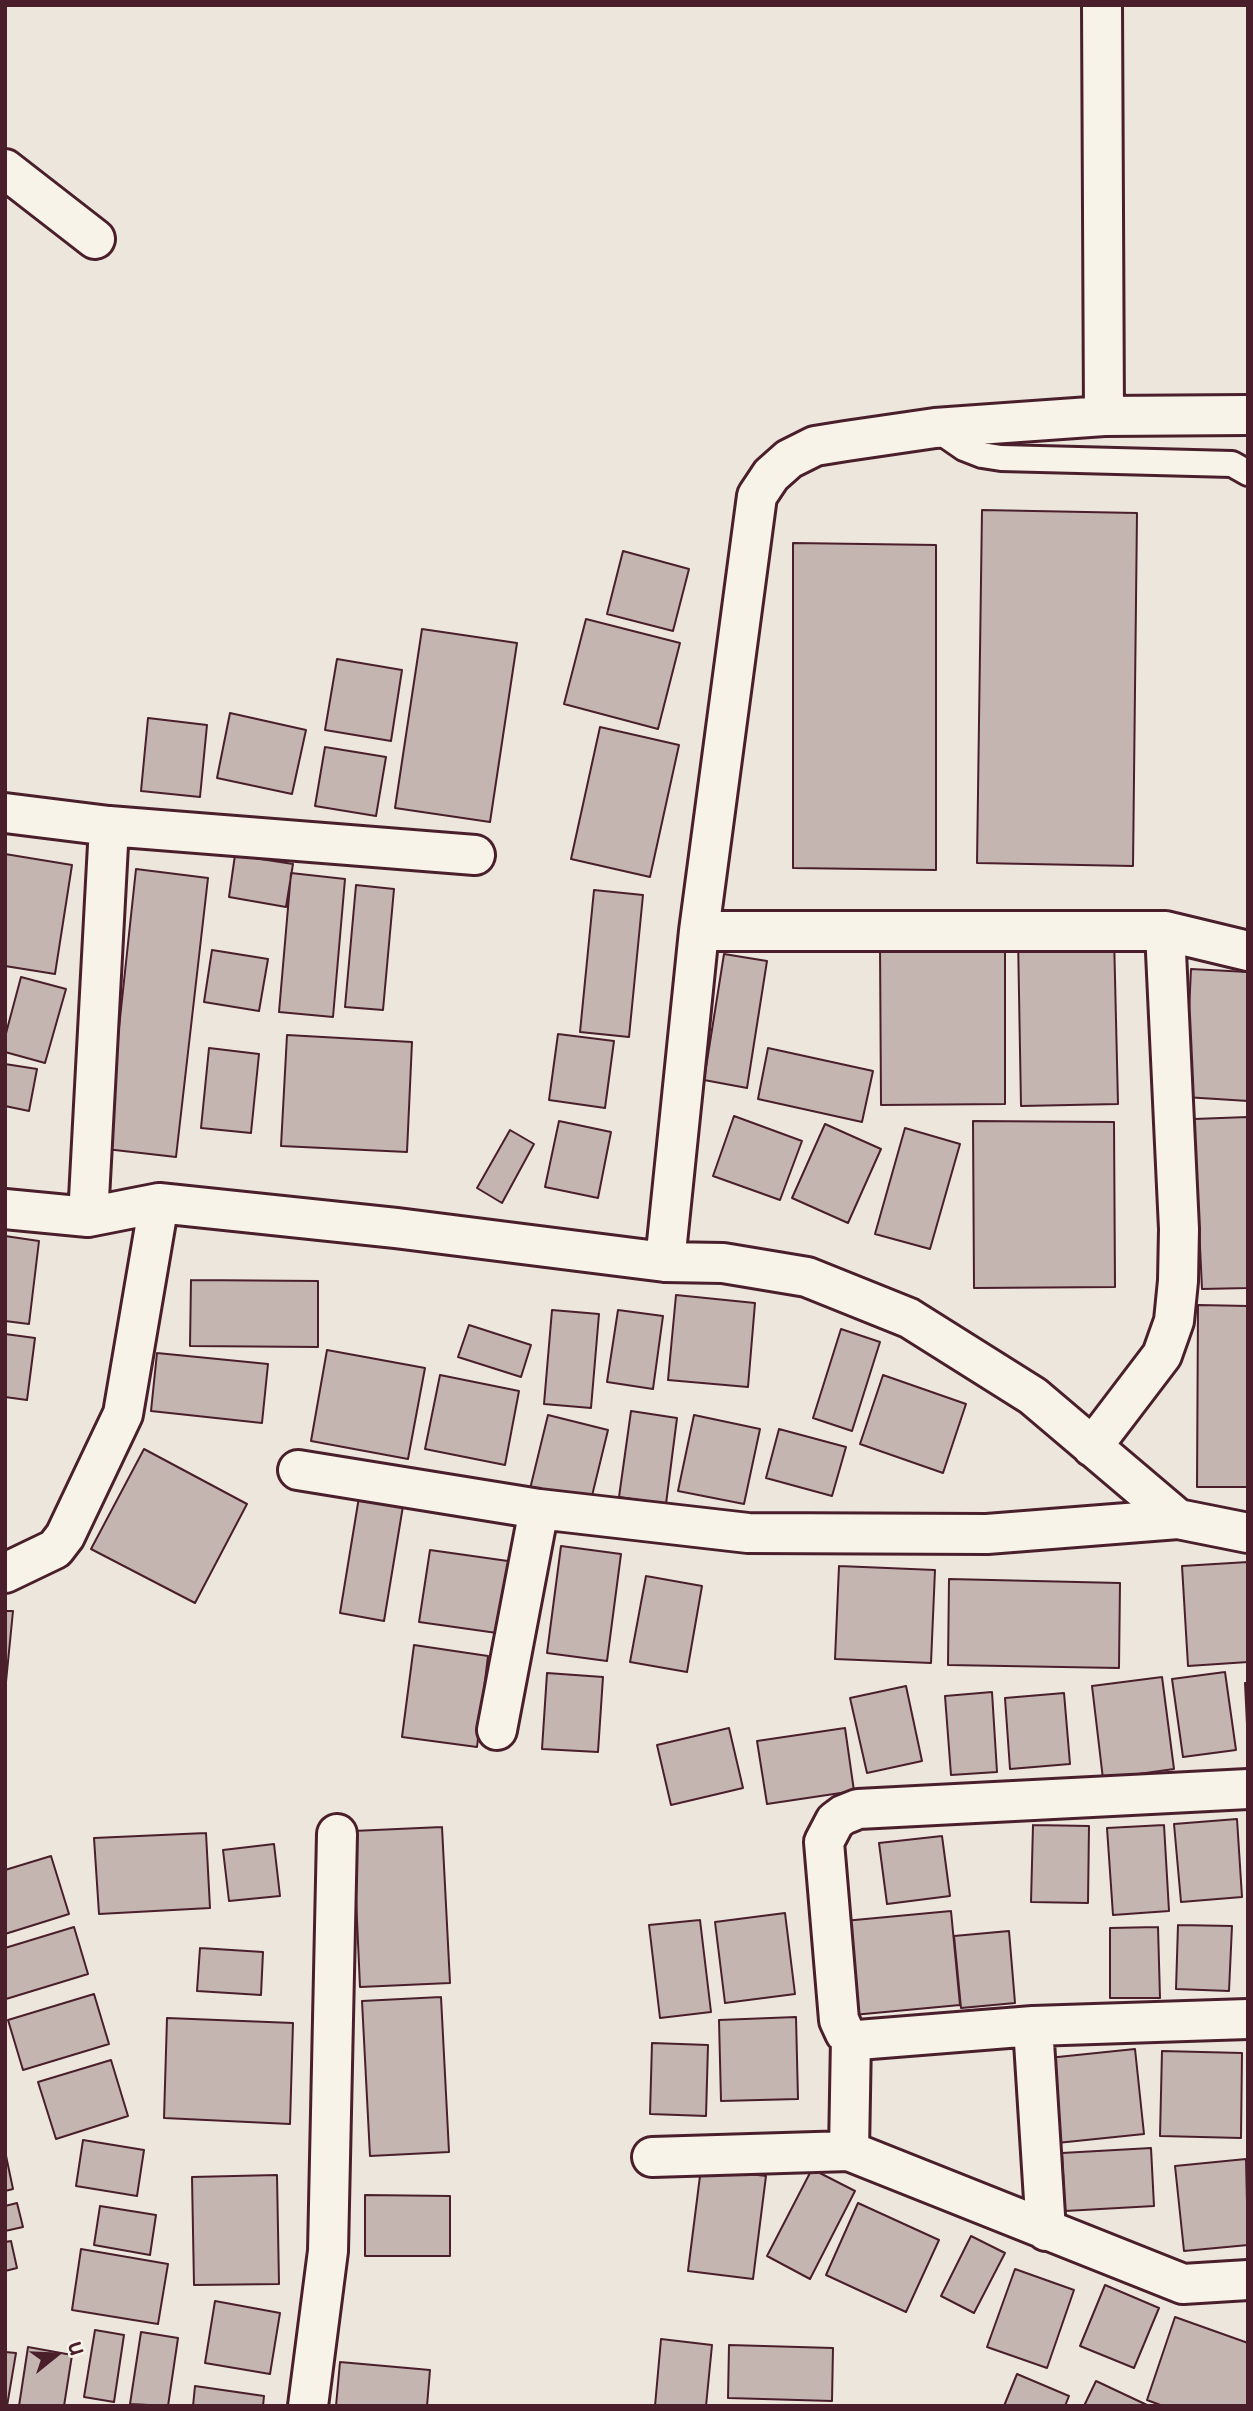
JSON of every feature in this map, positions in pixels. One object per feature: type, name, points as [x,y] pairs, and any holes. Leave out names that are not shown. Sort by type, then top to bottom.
[{"type":"street","points":[[1102,5],[1104,416]]},
{"type":"street","points":[[5,169],[95,239]]},
{"type":"street","points":[[665,1262],[699,931],[757,496],[771,475],[789,459],[815,446],[935,428],[1104,416],[1248,415]]},
{"type":"street","points":[[5,813],[109,826],[475,855]]},
{"type":"street","points":[[88,1217],[109,826]]},
{"type":"street","points":[[699,931],[1165,931],[1248,951]]},
{"type":"street","points":[[1092,1447],[1162,1355],[1174,1321],[1179,1229],[1165,931]]},
{"type":"street","points":[[5,1573],[55,1549],[65,1536],[123,1414],[159,1203]]},
{"type":"street","points":[[5,1209],[88,1217],[159,1203],[396,1228],[665,1262],[723,1263],[807,1276],[909,1318],[1032,1395],[1178,1520]]},
{"type":"street","points":[[298,1470],[539,1510],[748,1533],[988,1534],[1178,1520],[1248,1533]]},
{"type":"street","points":[[497,1730],[539,1510]]},
{"type":"street","points":[[1248,1789],[858,1810],[842,1815],[835,1821],[824,1842],[839,2020],[845,2033],[851,2038],[871,2039],[1033,2026],[1248,2019]]},
{"type":"street","points":[[307,2406],[328,2251],[337,1834]]},
{"type":"street","points":[[1033,2026],[1046,2231]]},
{"type":"street","points":[[849,2151],[851,2038]]},
{"type":"street","points":[[652,2157],[849,2151],[1248,2309]]},
{"type":"street","points":[[1183,2284],[1248,2280]]},
{"type":"lane","points":[[935,428],[964,448],[1001,458],[1232,464],[1248,473]]},
{"type":"building","points":[[982,510],[1137,513],[1133,866],[977,863]]},
{"type":"building","points":[[793,543],[936,545],[936,870],[793,868]]},
{"type":"building","points":[[623,551],[689,569],[673,631],[607,614]]},
{"type":"building","points":[[586,619],[680,643],[658,729],[564,704]]},
{"type":"building","points":[[422,629],[517,643],[490,822],[395,808]]},
{"type":"building","points":[[337,659],[402,670],[391,741],[325,730]]},
{"type":"building","points":[[230,713],[306,730],[292,794],[217,778]]},
{"type":"building","points":[[148,718],[207,725],[200,797],[141,791]]},
{"type":"building","points":[[600,727],[679,745],[650,877],[571,859]]},
{"type":"building","points":[[325,747],[386,757],[376,816],[315,806]]},
{"type":"building","points":[[5,854],[72,865],[55,974],[5,966]]},
{"type":"building","points":[[235,855],[293,864],[286,907],[229,897]]},
{"type":"building","points":[[136,869],[208,878],[176,1157],[106,1149]]},
{"type":"building","points":[[291,873],[345,879],[333,1017],[279,1012]]},
{"type":"building","points":[[356,885],[394,889],[383,1010],[345,1007]]},
{"type":"building","points":[[594,890],[643,895],[629,1037],[580,1032]]},
{"type":"building","points":[[1114,936],[1118,1104],[1021,1106],[1018,937]]},
{"type":"building","points":[[1005,944],[1005,1104],[881,1105],[880,945]]},
{"type":"building","points":[[212,950],[268,959],[259,1011],[204,1002]]},
{"type":"building","points":[[724,954],[767,961],[747,1088],[704,1080]]},
{"type":"building","points":[[1191,969],[1248,972],[1248,1101],[1185,1097]]},
{"type":"building","points":[[21,977],[66,989],[45,1063],[5,1052],[5,1037]]},
{"type":"building","points":[[558,1034],[614,1041],[605,1108],[549,1100]]},
{"type":"building","points":[[287,1035],[412,1042],[407,1152],[281,1146]]},
{"type":"building","points":[[209,1048],[259,1054],[251,1133],[201,1128]]},
{"type":"building","points":[[768,1048],[873,1071],[862,1122],[758,1099]]},
{"type":"building","points":[[5,1064],[37,1069],[29,1111],[5,1106]]},
{"type":"building","points":[[734,1116],[802,1141],[780,1200],[713,1176]]},
{"type":"building","points":[[1248,1117],[1248,1288],[1202,1289],[1194,1119]]},
{"type":"building","points":[[559,1121],[611,1132],[598,1198],[545,1187]]},
{"type":"building","points":[[973,1121],[1114,1122],[1115,1287],[974,1288]]},
{"type":"building","points":[[825,1124],[881,1149],[848,1223],[792,1198]]},
{"type":"building","points":[[905,1128],[960,1144],[930,1249],[875,1234]]},
{"type":"building","points":[[510,1130],[534,1144],[502,1203],[477,1188]]},
{"type":"building","points":[[5,1236],[39,1241],[29,1324],[5,1321]]},
{"type":"building","points":[[191,1280],[318,1281],[318,1347],[190,1346]]},
{"type":"building","points":[[676,1295],[755,1303],[748,1387],[668,1380]]},
{"type":"building","points":[[1198,1305],[1248,1306],[1248,1487],[1197,1487]]},
{"type":"building","points":[[552,1310],[599,1314],[591,1408],[544,1404]]},
{"type":"building","points":[[618,1310],[663,1316],[653,1389],[607,1382]]},
{"type":"building","points":[[469,1325],[531,1345],[521,1377],[458,1357]]},
{"type":"building","points":[[841,1329],[880,1342],[852,1431],[813,1418]]},
{"type":"building","points":[[5,1334],[35,1338],[27,1400],[5,1397]]},
{"type":"building","points":[[327,1350],[425,1368],[408,1459],[311,1441]]},
{"type":"building","points":[[157,1353],[268,1364],[262,1423],[151,1411]]},
{"type":"building","points":[[440,1375],[519,1391],[505,1465],[425,1449]]},
{"type":"building","points":[[883,1375],[966,1404],[943,1473],[860,1444]]},
{"type":"building","points":[[631,1411],[677,1418],[666,1504],[619,1497]]},
{"type":"building","points":[[548,1415],[608,1430],[590,1504],[530,1489]]},
{"type":"building","points":[[694,1415],[760,1429],[744,1504],[678,1491]]},
{"type":"building","points":[[779,1429],[846,1447],[832,1496],[766,1478]]},
{"type":"building","points":[[144,1449],[247,1504],[195,1603],[91,1549]]},
{"type":"building","points":[[359,1497],[403,1506],[384,1621],[340,1613]]},
{"type":"building","points":[[561,1546],[621,1554],[607,1661],[547,1653]]},
{"type":"building","points":[[430,1550],[515,1562],[504,1634],[419,1622]]},
{"type":"building","points":[[1248,1562],[1248,1662],[1188,1666],[1182,1566]]},
{"type":"building","points":[[839,1566],[935,1570],[931,1663],[835,1659]]},
{"type":"building","points":[[646,1576],[702,1586],[687,1672],[630,1662]]},
{"type":"building","points":[[949,1579],[1120,1583],[1119,1668],[948,1665]]},
{"type":"building","points":[[5,1611],[13,1611],[5,1692]]},
{"type":"building","points":[[414,1645],[488,1656],[477,1747],[402,1737]]},
{"type":"building","points":[[1225,1672],[1236,1750],[1183,1757],[1172,1679]]},
{"type":"building","points":[[547,1673],[603,1677],[598,1752],[542,1749]]},
{"type":"building","points":[[1162,1677],[1174,1769],[1103,1779],[1092,1686]]},
{"type":"building","points":[[1245,1683],[1248,1683],[1248,1745]]},
{"type":"building","points":[[906,1686],[922,1761],[867,1773],[850,1698]]},
{"type":"building","points":[[992,1692],[997,1772],[951,1775],[945,1696]]},
{"type":"building","points":[[1064,1693],[1070,1764],[1010,1769],[1005,1698]]},
{"type":"building","points":[[729,1728],[743,1788],[671,1805],[657,1745]]},
{"type":"building","points":[[845,1728],[854,1791],[767,1804],[757,1741]]},
{"type":"building","points":[[1237,1819],[1242,1897],[1181,1902],[1174,1824]]},
{"type":"building","points":[[1033,1825],[1089,1826],[1088,1903],[1031,1902]]},
{"type":"building","points":[[1164,1825],[1169,1911],[1113,1915],[1107,1828]]},
{"type":"building","points":[[442,1827],[450,1983],[360,1987],[353,1831]]},
{"type":"building","points":[[206,1833],[210,1908],[99,1914],[94,1838]]},
{"type":"building","points":[[942,1836],[950,1896],[887,1904],[879,1843]]},
{"type":"building","points":[[274,1844],[280,1896],[229,1901],[223,1850]]},
{"type":"building","points":[[51,1856],[69,1914],[5,1934],[5,1870]]},
{"type":"building","points":[[951,1911],[960,2005],[853,2015],[844,1921]]},
{"type":"building","points":[[785,1913],[795,1994],[725,2003],[715,1922]]},
{"type":"building","points":[[700,1920],[711,2012],[660,2018],[649,1925]]},
{"type":"building","points":[[1178,1925],[1232,1926],[1229,1991],[1176,1989]]},
{"type":"building","points":[[74,1927],[88,1974],[6,1999],[5,1948]]},
{"type":"building","points":[[1158,1927],[1160,1998],[1110,1998],[1110,1928]]},
{"type":"building","points":[[1009,1931],[1015,2003],[961,2008],[954,1936]]},
{"type":"building","points":[[200,1948],[263,1952],[261,1995],[197,1991]]},
{"type":"building","points":[[94,1994],[109,2044],[23,2070],[8,2020]]},
{"type":"building","points":[[441,1997],[449,2152],[370,2156],[362,2001]]},
{"type":"building","points":[[796,2017],[798,2099],[721,2101],[719,2020]]},
{"type":"building","points":[[167,2018],[293,2023],[290,2124],[164,2118]]},
{"type":"building","points":[[652,2043],[708,2045],[706,2116],[650,2114]]},
{"type":"building","points":[[1135,2049],[1144,2134],[1057,2143],[1048,2058]]},
{"type":"building","points":[[1162,2051],[1242,2053],[1241,2138],[1160,2136]]},
{"type":"building","points":[[111,2060],[128,2116],[56,2139],[38,2082]]},
{"type":"building","points":[[83,2140],[144,2150],[137,2196],[76,2186]]},
{"type":"building","points":[[1151,2148],[1154,2206],[1065,2211],[1062,2153]]},
{"type":"building","points":[[5,2151],[13,2189],[5,2191]]},
{"type":"building","points":[[1246,2159],[1248,2245],[1184,2251],[1175,2166]]},
{"type":"building","points":[[701,2168],[766,2176],[753,2279],[688,2271]]},
{"type":"building","points":[[812,2169],[855,2191],[810,2279],[767,2256]]},
{"type":"building","points":[[277,2175],[279,2284],[194,2285],[192,2177]]},
{"type":"building","points":[[365,2195],[450,2196],[450,2256],[365,2256]]},
{"type":"building","points":[[17,2203],[23,2227],[5,2231],[5,2206]]},
{"type":"building","points":[[858,2203],[939,2240],[906,2312],[826,2275]]},
{"type":"building","points":[[100,2206],[156,2215],[150,2255],[94,2245]]},
{"type":"building","points":[[971,2236],[1005,2253],[974,2313],[941,2296]]},
{"type":"building","points":[[11,2241],[17,2268],[5,2271],[5,2242]]},
{"type":"building","points":[[81,2249],[168,2264],[158,2324],[72,2310]]},
{"type":"building","points":[[1015,2269],[1074,2290],[1047,2368],[987,2347]]},
{"type":"building","points":[[1105,2285],[1159,2308],[1134,2368],[1080,2346]]},
{"type":"building","points":[[215,2301],[280,2313],[270,2374],[205,2363]]},
{"type":"building","points":[[1175,2317],[1248,2343],[1248,2406],[1163,2406],[1147,2400]]},
{"type":"building","points":[[95,2330],[124,2335],[114,2402],[84,2397]]},
{"type":"building","points":[[141,2332],[178,2338],[168,2406],[130,2404]]},
{"type":"building","points":[[661,2339],[712,2345],[706,2406],[655,2406]]},
{"type":"building","points":[[729,2345],[833,2348],[832,2401],[728,2398]]},
{"type":"building","points":[[28,2347],[72,2355],[64,2406],[19,2406]]},
{"type":"building","points":[[5,2352],[16,2353],[7,2406],[5,2406]]},
{"type":"building","points":[[340,2362],[430,2370],[427,2406],[336,2406]]},
{"type":"building","points":[[1017,2374],[1069,2396],[1065,2406],[1004,2406]]},
{"type":"building","points":[[1096,2381],[1147,2405],[1084,2406]]},
{"type":"building","points":[[195,2386],[264,2396],[263,2406],[193,2406]]}]
